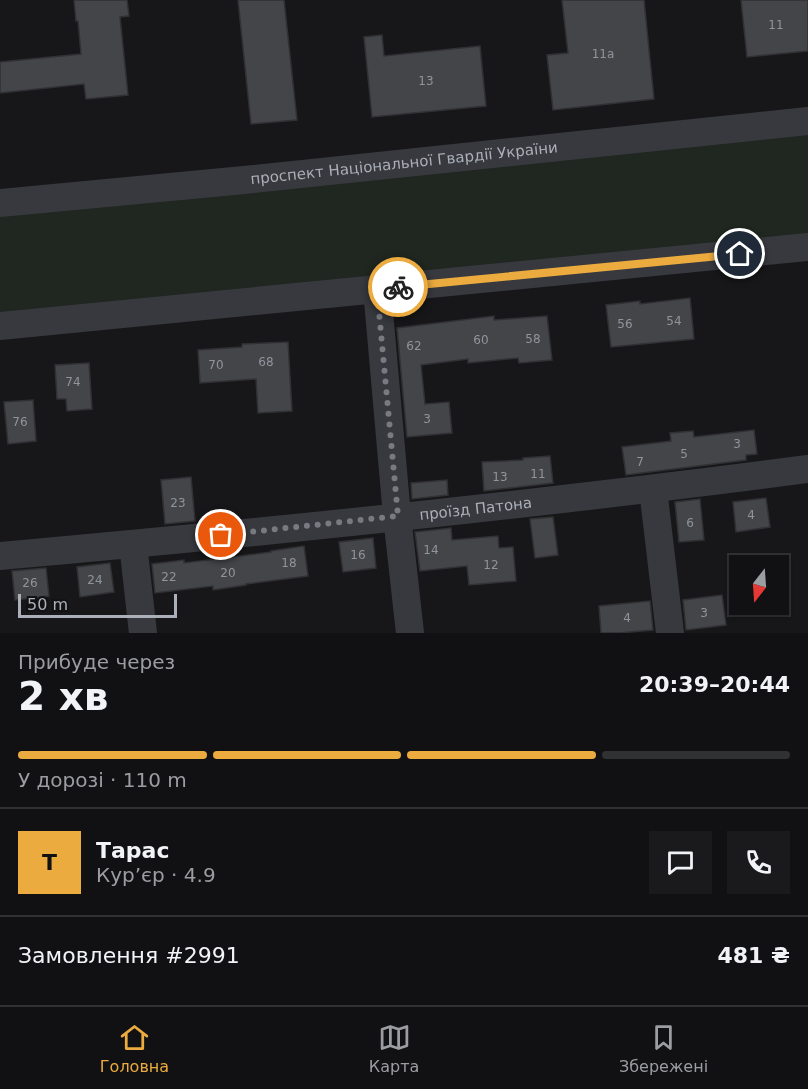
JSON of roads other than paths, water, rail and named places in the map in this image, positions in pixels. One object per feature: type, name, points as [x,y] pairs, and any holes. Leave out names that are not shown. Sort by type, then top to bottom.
[{"type":"street","name":"проспект Національної Гвардії України","points":[[0,203],[808,121]]},
{"type":"street","points":[[0,326],[808,248]]},
{"type":"street","points":[[377,290],[410,633]]},
{"type":"street","name":"проїзд Патона","points":[[0,556],[653,489],[808,469]]},
{"type":"street","points":[[653,489],[670,633]]},
{"type":"street","points":[[133,544],[143,633]]}]
